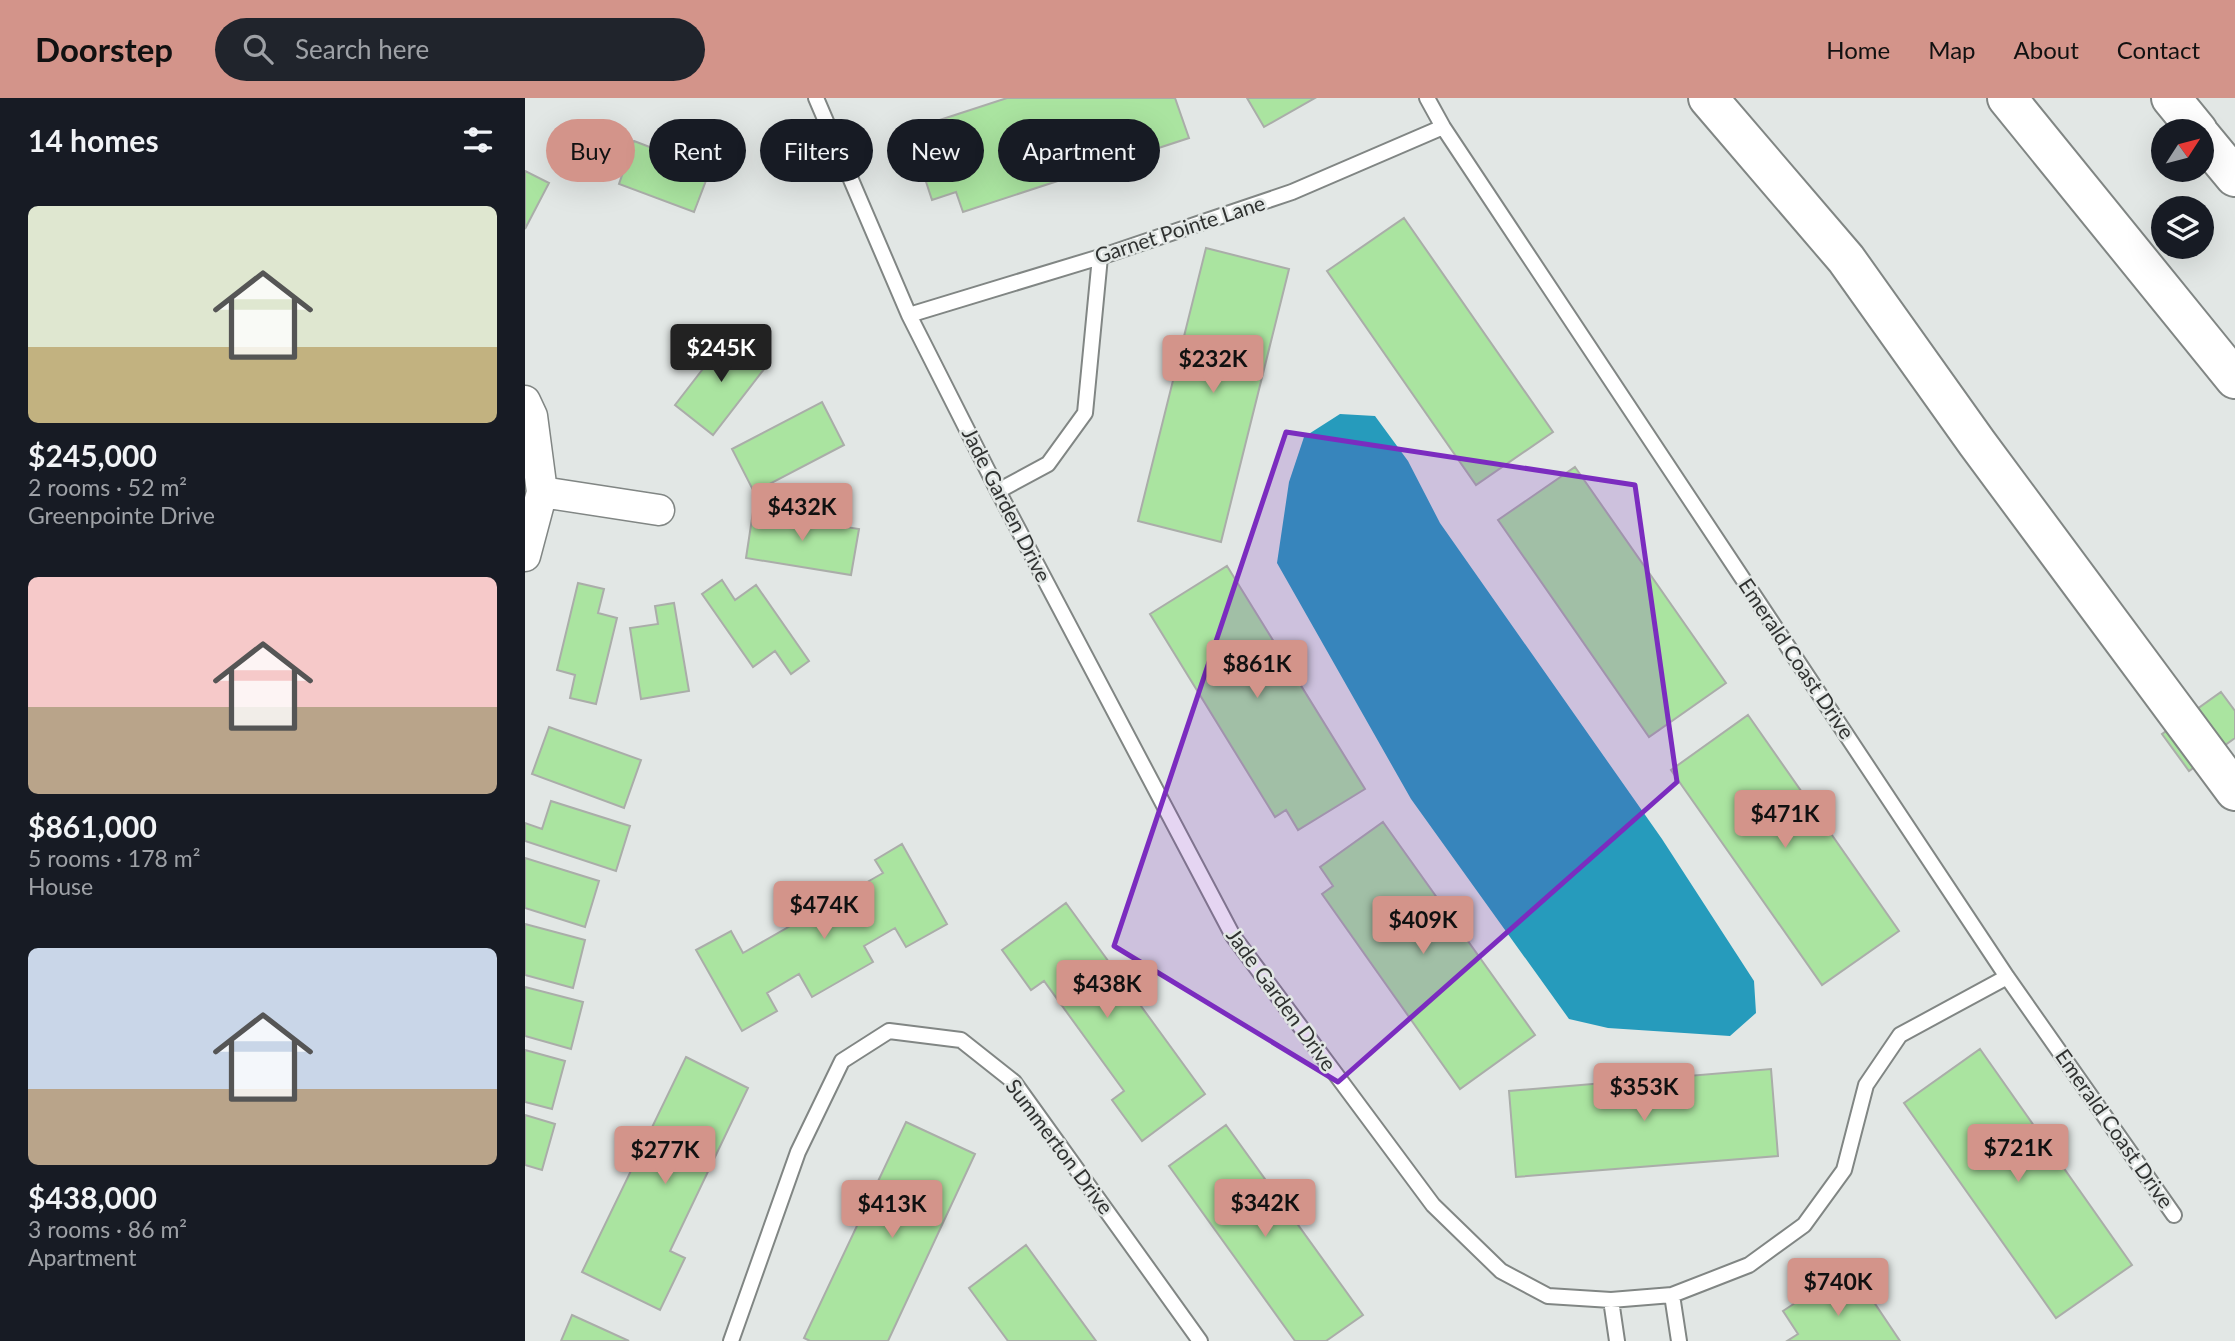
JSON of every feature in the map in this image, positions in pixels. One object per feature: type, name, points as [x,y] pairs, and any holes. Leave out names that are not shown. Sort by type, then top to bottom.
[{"type":"highway","points":[[1708,98],[1846,259],[1977,443],[2235,791]]},
{"type":"highway","points":[[1977,98],[2116,235]]},
{"type":"highway","points":[[2007,98],[2235,379]]},
{"type":"highway","points":[[2171,98],[2188,119]]},
{"type":"highway","points":[[2214,152],[2235,177]]},
{"type":"street","points":[[525,401],[532,416],[542,492],[525,556]]},
{"type":"street","points":[[542,492],[659,510]]},
{"type":"lane","name":"Jade Garden Drive","points":[[816,98],[909,315],[997,491],[1233,936],[1433,1205],[1501,1271],[1548,1296],[1611,1300],[1672,1296],[1749,1265],[1804,1225],[1845,1170],[1866,1085],[1900,1035],[2007,977]]},
{"type":"lane","name":"Emerald Coast Drive","points":[[1427,98],[1443,127],[2007,977],[2175,1215]]},
{"type":"lane","name":"Garnet Pointe Lane","points":[[909,315],[1100,257],[1292,192],[1443,127]]},
{"type":"lane","points":[[997,491],[1048,464],[1085,413],[1100,257]]},
{"type":"lane","name":"Summerton Drive","points":[[730,1341],[799,1152],[842,1061],[890,1031],[961,1040],[1014,1082],[1201,1341]]},
{"type":"lane","points":[[1672,1296],[1679,1341]]},
{"type":"lane","points":[[1611,1300],[1617,1341]]},
{"type":"highlighted area","points":[[1286,432],[1635,485],[1677,782],[1338,1082],[1114,946]]},
{"type":"water","points":[[1340,414],[1375,416],[1408,461],[1440,523],[1662,839],[1754,981],[1756,1013],[1730,1036],[1608,1028],[1569,1019],[1411,799],[1277,563],[1289,482],[1304,437]]},
{"type":"building","points":[[1007,98],[1175,98],[1189,138],[1160,147],[1160,119],[998,119],[998,182],[1055,182],[963,212],[956,192],[932,200],[926,182],[984,182],[984,119],[943,119]]},
{"type":"building","points":[[1247,98],[1315,98],[1264,127]]},
{"type":"building","points":[[635,141],[649,147],[649,182],[705,182],[694,212],[619,184],[635,182]]},
{"type":"building","points":[[525,171],[549,183],[525,229]]},
{"type":"building","points":[[1404,218],[1553,432],[1476,485],[1327,271]]},
{"type":"building","points":[[1206,248],[1289,269],[1221,542],[1138,521]]},
{"type":"building","points":[[730,334],[768,364],[713,435],[675,405]]},
{"type":"building","points":[[822,402],[844,445],[754,492],[732,449]]},
{"type":"building","points":[[1575,467],[1726,683],[1649,737],[1498,520]]},
{"type":"building","points":[[753,512],[859,529],[851,575],[746,558]]},
{"type":"building","points":[[1227,566],[1365,789],[1298,830],[1286,810],[1275,817],[1150,614]]},
{"type":"building","points":[[722,580],[735,600],[756,585],[809,661],[791,674],[775,651],[753,667],[702,594]]},
{"type":"building","points":[[578,583],[604,589],[598,613],[617,618],[596,704],[570,698],[575,675],[557,670]]},
{"type":"building","points":[[674,603],[689,691],[641,699],[630,628],[658,624],[655,606]]},
{"type":"building","points":[[2221,692],[2235,711],[2235,738],[2189,771],[2162,734]]},
{"type":"building","points":[[1748,715],[1899,931],[1822,985],[1671,770]]},
{"type":"building","points":[[549,727],[641,760],[624,808],[532,774]]},
{"type":"building","points":[[551,801],[630,826],[616,871],[525,841],[525,823],[542,829]]},
{"type":"building","points":[[1383,822],[1535,1035],[1460,1089],[1322,894],[1333,886],[1320,867]]},
{"type":"building","points":[[902,844],[947,924],[906,947],[895,928],[864,946],[873,962],[812,997],[799,974],[767,993],[777,1011],[742,1031],[696,950],[731,931],[743,953],[883,873],[875,860]]},
{"type":"building","points":[[525,858],[599,881],[585,927],[525,908]]},
{"type":"building","points":[[1066,903],[1205,1094],[1142,1141],[1112,1100],[1124,1091],[1044,981],[1031,990],[1002,950]]},
{"type":"building","points":[[525,924],[585,940],[573,988],[525,975]]},
{"type":"building","points":[[525,987],[583,1002],[571,1049],[525,1036]]},
{"type":"building","points":[[1980,1049],[2132,1265],[2056,1318],[1904,1103]]},
{"type":"building","points":[[525,1050],[565,1061],[552,1109],[525,1102]]},
{"type":"building","points":[[686,1057],[748,1088],[670,1251],[685,1258],[660,1310],[582,1272]]},
{"type":"building","points":[[1771,1069],[1778,1156],[1516,1177],[1509,1091]]},
{"type":"building","points":[[525,1115],[555,1124],[542,1170],[525,1165]]},
{"type":"building","points":[[906,1122],[975,1154],[888,1341],[810,1341],[804,1338]]},
{"type":"building","points":[[1226,1125],[1363,1315],[1326,1341],[1295,1341],[1169,1166]]},
{"type":"building","points":[[1026,1245],[1096,1341],[1008,1341],[969,1288]]},
{"type":"building","points":[[1827,1282],[1840,1302],[1863,1286],[1900,1341],[1787,1341],[1798,1334],[1783,1311]]},
{"type":"building","points":[[572,1315],[629,1341],[561,1341]]}]
